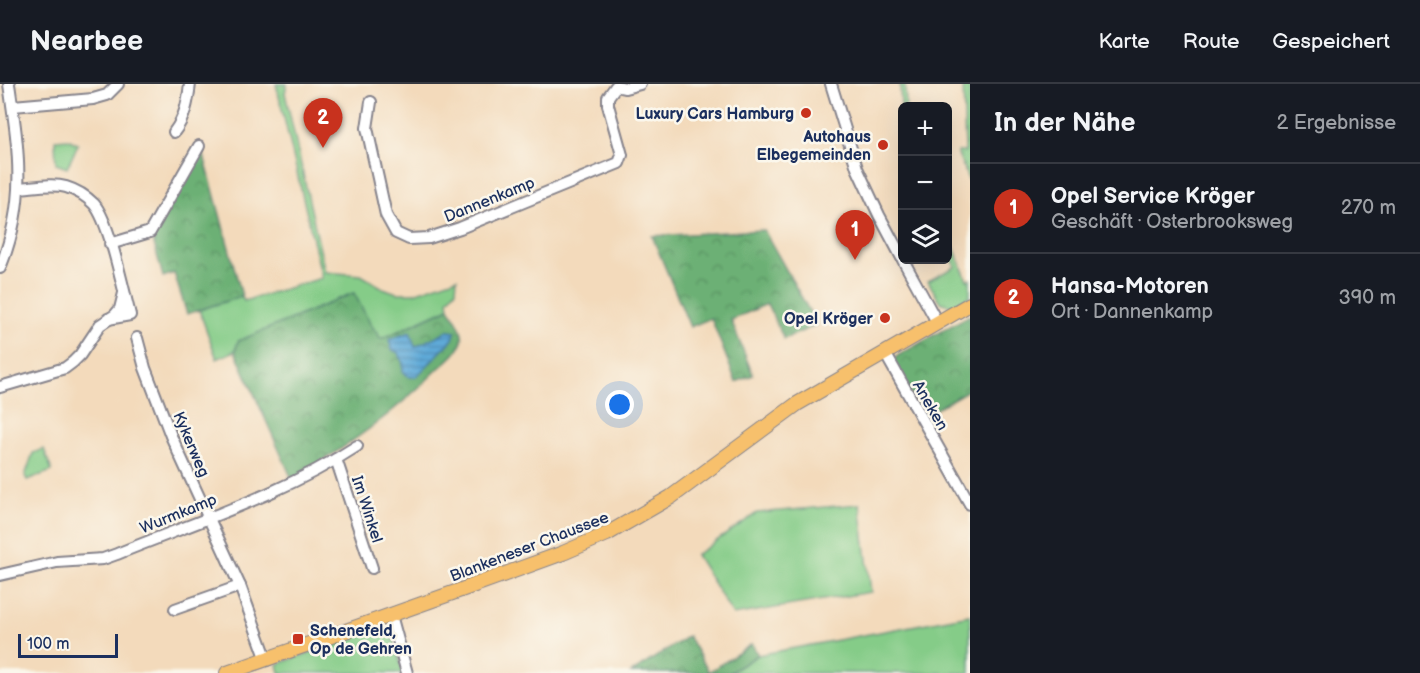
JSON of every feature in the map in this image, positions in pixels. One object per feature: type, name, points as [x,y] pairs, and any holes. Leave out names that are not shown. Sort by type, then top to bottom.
[{"type":"main road","name":"Blankeneser Chaussee","points":[[227,673],[569,551],[619,528],[671,497],[797,404],[970,304]]},
{"type":"street","points":[[0,268],[15,225],[20,188],[9,84]]},
{"type":"street","points":[[13,106],[93,99],[107,95],[118,84]]},
{"type":"street","points":[[174,132],[183,116],[190,84]]},
{"type":"street","name":"Dannenkamp","points":[[371,102],[368,128],[386,215],[396,232],[409,239],[417,239],[429,238],[460,228],[619,163],[622,155],[608,105],[608,97],[616,85],[626,88],[640,84]]},
{"type":"street","points":[[831,84],[857,168],[898,250]]},
{"type":"street","points":[[110,244],[145,234],[154,227],[199,146]]},
{"type":"street","points":[[0,387],[64,368],[74,362],[100,325],[108,319],[130,315],[101,215],[93,204],[86,197],[68,188],[58,186],[20,188]]},
{"type":"street","points":[[906,264],[937,322]]},
{"type":"street","name":"Kykerweg","points":[[137,338],[158,402],[207,517],[240,586],[267,660]]},
{"type":"street","name":"Aneken","points":[[885,353],[970,504]]},
{"type":"street","name":"Wurmkamp","points":[[0,575],[57,562],[103,559],[277,490],[357,446]]},
{"type":"street","name":"Im Winkel","points":[[336,459],[372,568]]},
{"type":"street","points":[[175,609],[240,586]]},
{"type":"street","points":[[391,615],[407,673]]},
{"type":"green space","points":[[276,84],[287,84],[285,93],[325,272],[361,275],[397,293],[414,293],[457,278],[456,290],[448,300],[449,308],[381,339],[353,293],[239,341],[235,351],[217,359],[199,310],[242,296],[244,301],[322,278]]},
{"type":"green space","points":[[900,84],[905,84],[906,102],[901,102]]},
{"type":"green space","points":[[963,84],[970,84],[970,184],[957,152],[965,152]]},
{"type":"green space","points":[[68,139],[78,144],[67,168],[56,164],[55,140]]},
{"type":"green space","points":[[203,152],[242,296],[187,314],[174,273],[163,277],[152,236]]},
{"type":"green space","points":[[764,230],[817,325],[784,339],[767,304],[731,320],[753,375],[736,382],[711,318],[690,327],[652,236]]},
{"type":"green space","points":[[952,243],[967,280],[970,279],[970,296],[951,306],[940,302],[928,281],[955,267],[952,258]]},
{"type":"green space","points":[[354,293],[381,339],[449,308],[461,329],[462,341],[450,358],[385,417],[331,456],[292,479],[235,351],[238,341]]},
{"type":"green space","points":[[970,315],[970,389],[924,416],[893,362],[897,356]]},
{"type":"green space","points":[[44,449],[52,471],[27,480],[25,476],[33,453]]},
{"type":"green space","points":[[860,504],[871,592],[733,615],[696,555],[757,513]]},
{"type":"green space","points":[[970,615],[970,673],[729,673],[758,655]]},
{"type":"green space","points":[[378,628],[388,630],[395,643],[403,673],[280,673],[278,664]]},
{"type":"green space","points":[[688,636],[709,672],[752,644],[758,655],[729,673],[631,673]]},
{"type":"water","points":[[447,331],[455,332],[453,339],[416,377],[409,377],[403,371],[399,353],[392,350],[389,340],[410,332],[415,347]]},
{"type":"place","name":"Luxury Cars Hamburg","points":[[806,113]]},
{"type":"place","name":"Autohaus Elbegemeinden","points":[[883,145]]},
{"type":"place","name":"Hansa-Motoren","points":[[323,148]]},
{"type":"place","name":"Opel Service Kröger","points":[[855,260]]},
{"type":"place","name":"Opel Kröger","points":[[885,318]]},
{"type":"place","name":"Schenefeld, Op de Gehren","points":[[298,639]]}]
